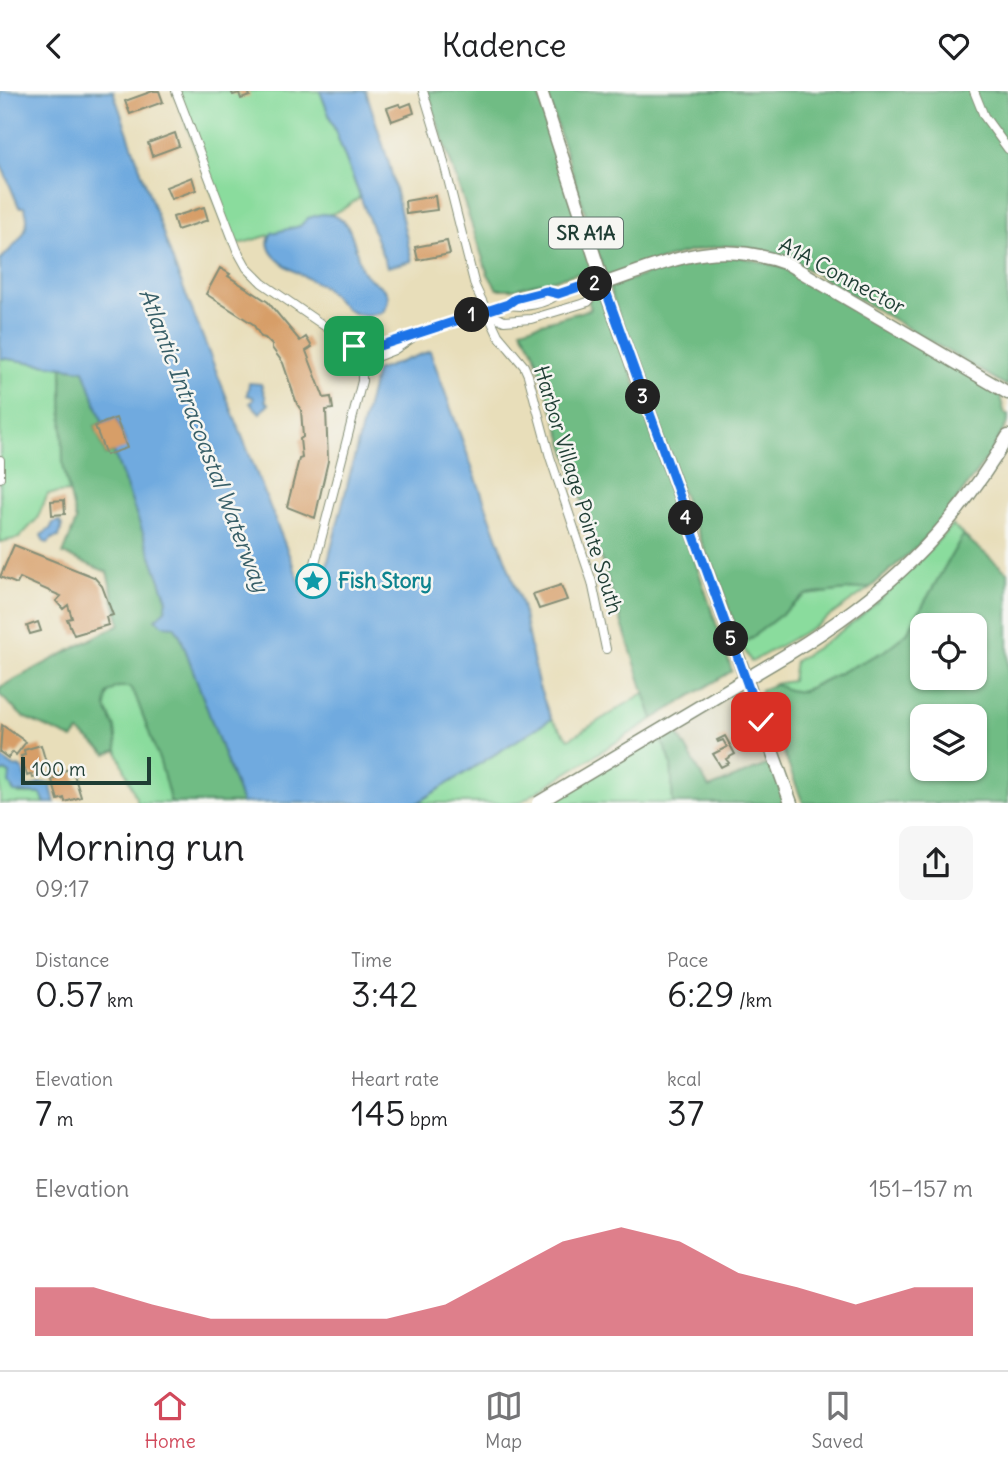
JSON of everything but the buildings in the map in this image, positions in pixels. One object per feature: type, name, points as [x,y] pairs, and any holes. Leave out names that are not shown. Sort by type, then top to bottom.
[{"type":"main road","name":"SR A1A","points":[[541,91],[603,283],[791,803]]},
{"type":"main road","name":"A1A Connector","points":[[603,283],[688,256],[736,251],[760,254],[788,264],[1008,393]]},
{"type":"main road","points":[[538,803],[854,612],[915,559],[948,522],[984,477],[1008,436]]},
{"type":"street","points":[[176,91],[244,264],[262,282],[349,342],[358,353],[361,363],[362,381],[314,567]]},
{"type":"street","name":"Harbor Village Pointe South","points":[[423,91],[472,276],[484,310],[503,344],[527,370],[550,457],[592,582],[606,649]]},
{"type":"street","points":[[974,91],[984,116],[1008,149]]},
{"type":"street","points":[[508,304],[515,307],[527,305],[582,286],[603,283]]},
{"type":"street","points":[[484,310],[504,321],[531,319],[588,302],[603,283]]},
{"type":"street","points":[[358,353],[508,304],[515,299],[546,291],[554,297],[555,312]]},
{"type":"street","points":[[527,305],[531,319]]},
{"type":"street","points":[[361,363],[394,350],[414,336]]},
{"type":"street","points":[[0,460],[0,478]]},
{"type":"shaded area","points":[[743,686],[771,763],[709,788],[674,727]]},
{"type":"green space","points":[[174,91],[320,91],[360,197],[339,211],[314,217],[301,226],[232,246]]},
{"type":"green space","points":[[427,91],[537,91],[732,671],[653,719],[533,349],[521,329],[591,309],[579,273],[514,289],[497,289],[488,274]]},
{"type":"green space","points":[[546,91],[1008,91],[1007,386],[790,259],[764,251],[737,246],[705,248],[606,278]]},
{"type":"green space","points":[[736,256],[786,268],[999,393],[1005,414],[1008,415],[1008,422],[989,455],[941,521],[921,543],[871,587],[806,595],[742,645],[676,477],[609,287],[679,263]]},
{"type":"green space","points":[[0,358],[62,367],[63,464],[69,492],[48,494],[37,519],[19,538],[0,542]]},
{"type":"green space","points":[[62,367],[84,370],[103,423],[95,426],[106,455],[114,452],[167,600],[166,610],[156,619],[163,625],[174,625],[180,635],[242,803],[171,803],[160,762],[130,687],[117,687],[107,694],[106,708],[115,728],[117,750],[107,754],[79,732],[73,739],[23,717],[0,695],[0,687],[120,624],[107,572],[63,554],[76,521],[63,464]]},
{"type":"green space","points":[[952,525],[963,535],[918,613],[910,613],[910,628],[907,633],[883,652],[800,692],[774,684],[792,681],[795,661],[861,616],[915,565]]},
{"type":"green space","points":[[963,535],[1008,573],[1008,803],[803,803],[760,691],[774,684],[801,692],[883,652],[910,628],[910,690],[987,690],[987,613],[918,613]]},
{"type":"green space","points":[[871,587],[817,625],[751,662],[742,645],[806,595]]},
{"type":"green space","points":[[122,686],[130,687],[136,697],[160,762],[171,803],[138,803],[117,750],[115,728],[105,701],[110,690]]},
{"type":"green space","points":[[644,693],[653,719],[519,803],[417,803],[551,719],[569,739]]},
{"type":"green space","points":[[674,727],[709,788],[771,763],[786,803],[673,803],[670,761],[658,737]]},
{"type":"green space","points":[[658,737],[670,761],[673,803],[548,803]]},
{"type":"green space","points":[[4,771],[10,774],[19,794],[41,794],[45,803],[0,803],[0,773]]},
{"type":"water","name":"Atlantic Intracoastal Waterway","points":[[0,91],[113,91],[175,267],[305,595],[310,594],[313,599],[319,597],[376,371],[430,351],[522,605],[538,684],[551,719],[417,803],[242,803],[180,635],[174,626],[163,625],[155,619],[165,610],[167,600],[114,452],[127,447],[116,418],[103,423],[84,370],[0,358],[0,260],[22,236],[27,215],[24,207],[19,207],[0,162]]},
{"type":"water","points":[[320,91],[366,91],[390,167],[412,261],[387,267]]},
{"type":"water","points":[[322,214],[333,215],[347,225],[362,270],[386,291],[388,297],[383,312],[359,315],[351,312],[322,286],[295,272],[270,250],[268,242],[272,233],[300,226],[308,218]]},
{"type":"water","points":[[249,383],[261,384],[265,401],[269,404],[260,413],[250,403],[254,400],[253,397],[247,395]]},
{"type":"water","points":[[59,521],[62,525],[59,537],[48,543],[44,542],[41,535],[50,529],[53,523]]},
{"type":"water","points":[[0,757],[14,767],[21,768],[26,779],[25,786],[30,788],[39,783],[50,783],[55,803],[45,803],[41,794],[14,792],[9,783],[10,774],[5,771],[0,773]]},
{"type":"place","name":"Fish Story","points":[[313,581]]},
{"type":"route","points":[[354,346],[358,353],[508,304],[515,299],[546,291],[558,294],[603,283],[761,722]]}]
